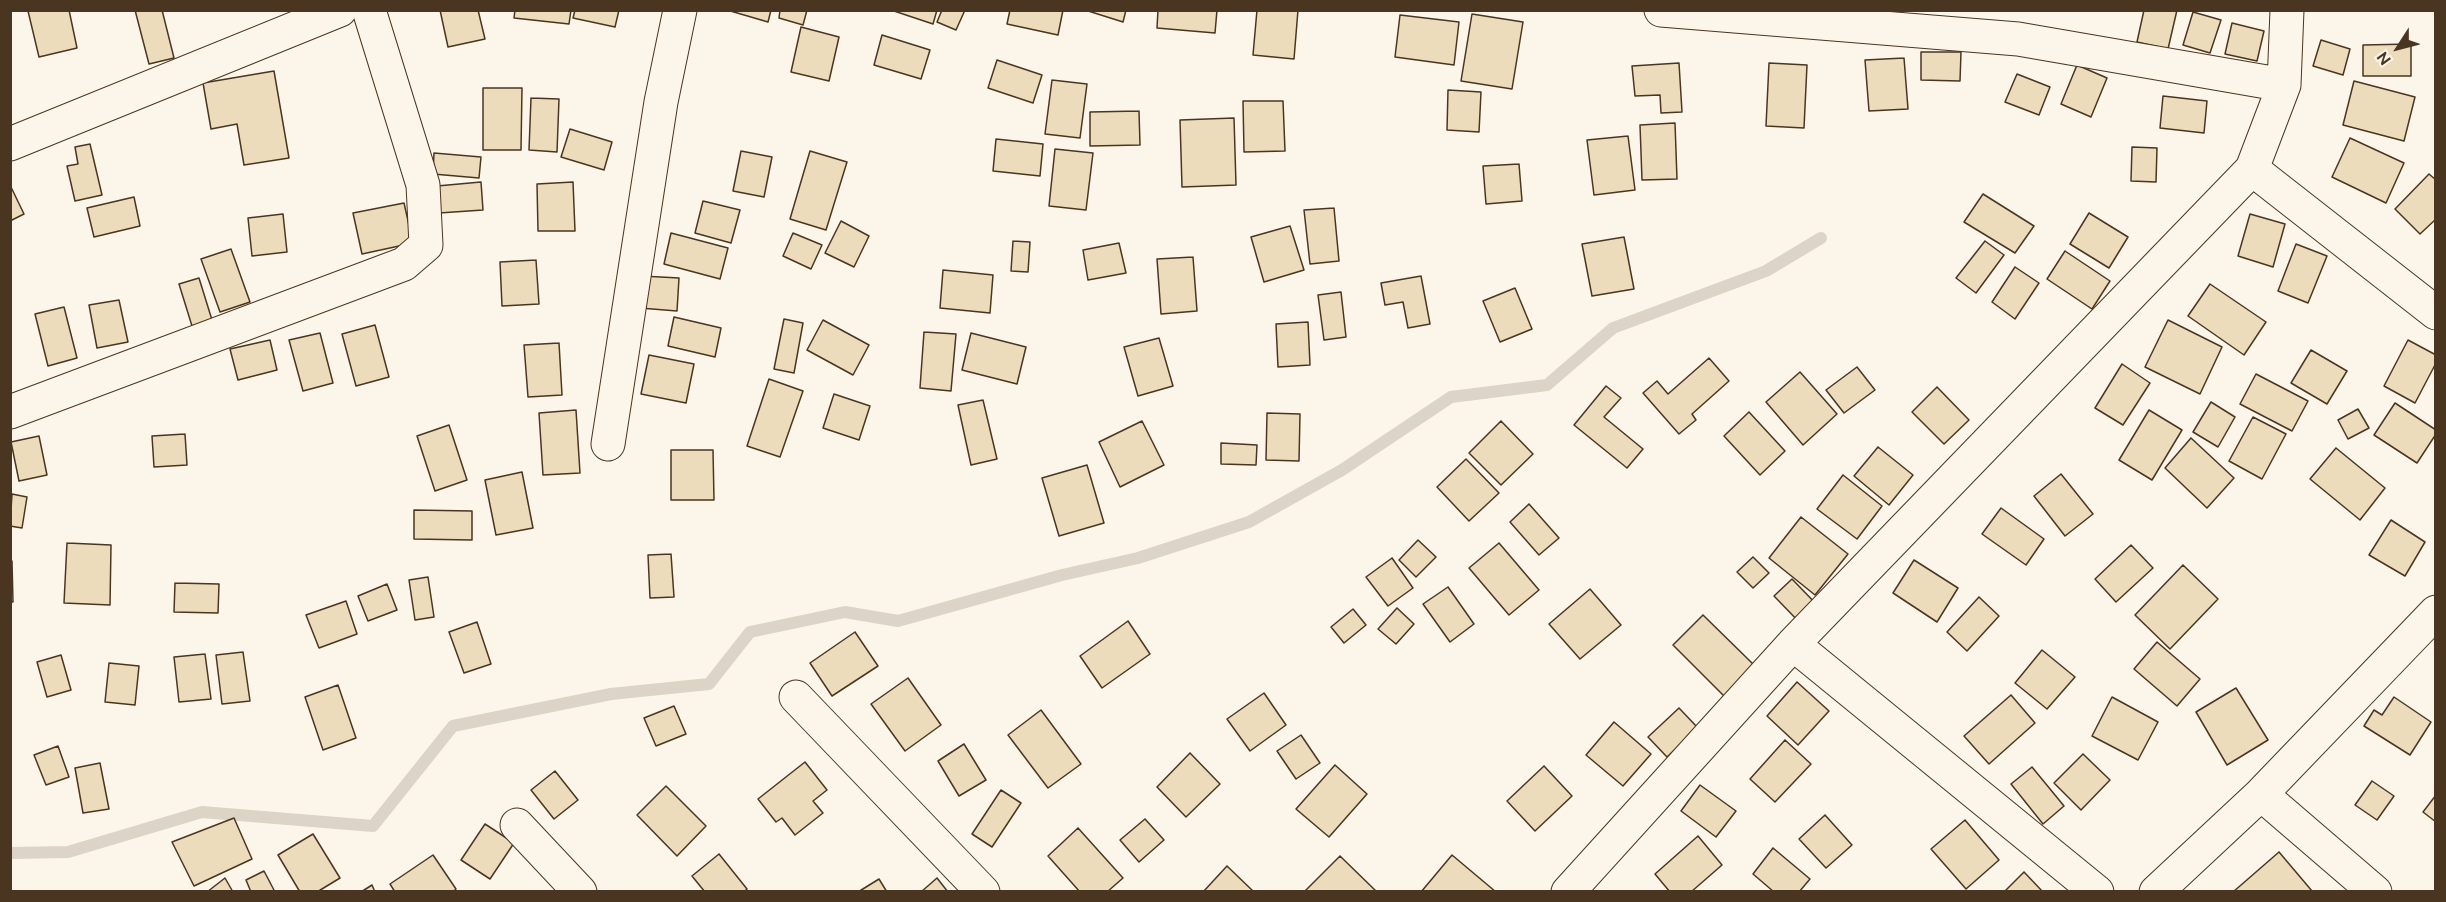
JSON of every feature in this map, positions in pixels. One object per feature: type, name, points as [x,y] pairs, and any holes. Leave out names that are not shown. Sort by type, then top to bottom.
[{"type":"street","points":[[10,144],[340,10]]},
{"type":"street","points":[[10,412],[404,264],[426,245],[423,185],[369,10]]},
{"type":"street","points":[[608,444],[661,102],[680,10]]},
{"type":"street","points":[[1661,10],[2018,39],[2284,85]]},
{"type":"street","points":[[1580,888],[1793,644],[2252,169],[2284,85],[2287,10]]},
{"type":"street","points":[[2252,169],[2436,313]]},
{"type":"street","points":[[2156,891],[2261,794],[2436,612]]},
{"type":"street","points":[[1793,644],[2097,891]]},
{"type":"street","points":[[796,697],[983,891]]},
{"type":"street","points":[[2261,794],[2374,891]]},
{"type":"street","points":[[517,825],[580,891]]},
{"type":"building","points":[[69,10],[77,48],[39,57],[28,11]]},
{"type":"building","points":[[135,10],[162,10],[174,58],[149,64]]},
{"type":"building","points":[[440,10],[478,10],[485,39],[448,47]]},
{"type":"building","points":[[515,10],[571,10],[569,24],[514,18]]},
{"type":"building","points":[[575,10],[619,10],[615,27],[573,18]]},
{"type":"building","points":[[727,10],[771,10],[768,22]]},
{"type":"building","points":[[780,10],[807,10],[803,25],[779,18]]},
{"type":"building","points":[[891,10],[937,10],[933,24]]},
{"type":"building","points":[[942,10],[965,10],[956,30],[937,22]]},
{"type":"building","points":[[1010,10],[1063,10],[1058,35],[1007,24]]},
{"type":"building","points":[[1085,10],[1126,10],[1123,22]]},
{"type":"building","points":[[1158,10],[1217,10],[1215,33],[1157,28]]},
{"type":"building","points":[[1257,10],[1298,10],[1294,59],[1253,55]]},
{"type":"building","points":[[2144,10],[2177,10],[2168,49],[2137,42]]},
{"type":"building","points":[[2193,12],[2221,20],[2210,53],[2183,45]]},
{"type":"building","points":[[1472,14],[1523,22],[1512,89],[1461,81]]},
{"type":"building","points":[[1400,15],[1459,22],[1454,65],[1395,57]]},
{"type":"building","points":[[2232,23],[2264,31],[2257,61],[2225,54]]},
{"type":"building","points":[[801,27],[839,37],[829,81],[791,72]]},
{"type":"building","points":[[882,35],[930,50],[921,79],[874,65]]},
{"type":"building","points":[[2321,40],[2350,49],[2343,75],[2313,66]]},
{"type":"building","points":[[2411,44],[2411,76],[2363,76],[2363,45]]},
{"type":"building","points":[[1921,52],[1961,52],[1960,81],[1921,80]]},
{"type":"building","points":[[1904,58],[1908,109],[1869,111],[1865,60]]},
{"type":"building","points":[[997,60],[1042,75],[1033,103],[988,88]]},
{"type":"building","points":[[1679,63],[1682,112],[1661,113],[1660,95],[1635,96],[1632,66]]},
{"type":"building","points":[[1769,63],[1807,65],[1804,128],[1766,126]]},
{"type":"building","points":[[2077,65],[2107,78],[2091,117],[2061,104]]},
{"type":"building","points":[[274,71],[289,158],[244,165],[237,124],[211,129],[203,83]]},
{"type":"building","points":[[2017,74],[2050,87],[2039,115],[2005,102]]},
{"type":"building","points":[[1052,80],[1087,84],[1080,138],[1045,134]]},
{"type":"building","points":[[2354,81],[2415,97],[2404,141],[2343,125]]},
{"type":"building","points":[[483,88],[522,88],[521,150],[483,150]]},
{"type":"building","points":[[1448,90],[1481,92],[1479,132],[1447,130]]},
{"type":"building","points":[[2163,96],[2207,101],[2204,133],[2160,128]]},
{"type":"building","points":[[531,98],[559,99],[557,152],[529,150]]},
{"type":"building","points":[[1243,101],[1283,101],[1285,151],[1244,152]]},
{"type":"building","points":[[1139,111],[1140,145],[1090,146],[1090,112]]},
{"type":"building","points":[[1234,118],[1236,185],[1182,187],[1180,120]]},
{"type":"building","points":[[1675,123],[1677,179],[1642,180],[1640,125]]},
{"type":"building","points":[[570,129],[612,142],[604,170],[561,157]]},
{"type":"building","points":[[1628,136],[1635,190],[1594,195],[1587,140]]},
{"type":"building","points":[[2350,138],[2404,163],[2386,203],[2332,177]]},
{"type":"building","points":[[996,139],[1043,144],[1040,176],[993,171]]},
{"type":"building","points":[[90,144],[102,195],[75,201],[67,166],[78,164],[75,147]]},
{"type":"building","points":[[2132,147],[2157,148],[2156,182],[2131,181]]},
{"type":"building","points":[[1055,149],[1093,153],[1086,210],[1049,206]]},
{"type":"building","points":[[741,151],[772,157],[764,197],[733,191]]},
{"type":"building","points":[[810,151],[847,162],[826,230],[790,219]]},
{"type":"building","points":[[434,153],[481,157],[479,178],[433,174]]},
{"type":"building","points":[[1519,164],[1522,201],[1486,204],[1483,166]]},
{"type":"building","points":[[2429,174],[2436,180],[2436,219],[2420,234],[2395,209]]},
{"type":"building","points":[[481,182],[483,210],[439,213],[437,186]]},
{"type":"building","points":[[573,182],[575,231],[538,231],[537,184]]},
{"type":"building","points":[[10,185],[24,214],[10,221]]},
{"type":"building","points":[[1983,194],[2034,226],[2015,253],[1964,222]]},
{"type":"building","points":[[134,197],[140,226],[94,237],[87,208]]},
{"type":"building","points":[[703,201],[740,210],[731,243],[695,233]]},
{"type":"building","points":[[404,203],[413,243],[362,254],[353,213]]},
{"type":"building","points":[[1334,208],[1339,261],[1310,264],[1304,210]]},
{"type":"building","points":[[2089,213],[2128,237],[2109,268],[2070,244]]},
{"type":"building","points":[[283,214],[287,252],[252,256],[248,218]]},
{"type":"building","points":[[2250,214],[2285,224],[2273,267],[2238,256]]},
{"type":"building","points":[[841,221],[869,236],[854,267],[825,253]]},
{"type":"building","points":[[1290,226],[1304,270],[1264,282],[1251,237]]},
{"type":"building","points":[[671,233],[728,248],[720,279],[664,264]]},
{"type":"building","points":[[793,233],[822,245],[811,269],[783,256]]},
{"type":"building","points":[[1624,237],[1634,289],[1592,296],[1582,244]]},
{"type":"building","points":[[1013,241],[1030,242],[1028,272],[1011,271]]},
{"type":"building","points":[[1985,241],[2004,255],[1976,293],[1956,278]]},
{"type":"building","points":[[1119,243],[1126,273],[1088,280],[1083,250]]},
{"type":"building","points":[[2296,244],[2327,256],[2308,303],[2278,291]]},
{"type":"building","points":[[231,249],[250,302],[220,312],[201,259]]},
{"type":"building","points":[[2065,251],[2110,281],[2092,309],[2047,279]]},
{"type":"building","points":[[1193,257],[1197,311],[1161,314],[1157,259]]},
{"type":"building","points":[[536,260],[539,304],[502,306],[500,262]]},
{"type":"building","points":[[2015,267],[2039,283],[2015,319],[1992,302]]},
{"type":"building","points":[[943,270],[993,275],[990,313],[940,308]]},
{"type":"building","points":[[642,276],[679,278],[677,311],[640,308]]},
{"type":"building","points":[[1421,276],[1430,324],[1408,328],[1403,302],[1385,305],[1381,283]]},
{"type":"building","points":[[199,278],[212,320],[192,326],[179,284]]},
{"type":"building","points":[[2210,284],[2266,322],[2244,355],[2188,316]]},
{"type":"building","points":[[1515,288],[1532,329],[1500,342],[1483,301]]},
{"type":"building","points":[[1341,292],[1346,337],[1324,340],[1318,295]]},
{"type":"building","points":[[119,300],[128,342],[97,348],[89,305]]},
{"type":"building","points":[[64,307],[77,358],[48,366],[35,314]]},
{"type":"building","points":[[674,317],[721,328],[715,357],[668,346]]},
{"type":"building","points":[[784,319],[803,323],[794,373],[774,369]]},
{"type":"building","points":[[823,320],[869,345],[853,375],[807,350]]},
{"type":"building","points":[[2168,320],[2222,347],[2200,394],[2145,367]]},
{"type":"building","points":[[1308,322],[1310,365],[1278,367],[1276,324]]},
{"type":"building","points":[[375,325],[389,377],[356,386],[342,334]]},
{"type":"building","points":[[924,332],[956,334],[951,391],[920,388]]},
{"type":"building","points":[[320,333],[333,383],[303,391],[289,340]]},
{"type":"building","points":[[971,333],[1026,347],[1017,384],[962,370]]},
{"type":"building","points":[[1159,338],[1173,386],[1138,396],[1124,347]]},
{"type":"building","points":[[270,340],[277,370],[238,380],[230,349]]},
{"type":"building","points":[[2408,340],[2436,355],[2436,363],[2415,403],[2384,386]]},
{"type":"building","points":[[559,343],[562,395],[528,397],[524,345]]},
{"type":"building","points":[[2311,350],[2347,371],[2327,404],[2291,383]]},
{"type":"building","points":[[649,355],[694,364],[686,403],[641,394]]},
{"type":"building","points":[[1709,358],[1729,381],[1692,414],[1696,420],[1679,434],[1643,393],[1657,381],[1668,394]]},
{"type":"building","points":[[2122,364],[2150,383],[2123,425],[2095,408]]},
{"type":"building","points":[[1857,367],[1875,390],[1844,413],[1826,390]]},
{"type":"building","points":[[1800,372],[1837,414],[1803,445],[1766,402]]},
{"type":"building","points":[[2256,374],[2308,401],[2292,431],[2240,404]]},
{"type":"building","points":[[769,379],[803,391],[780,457],[747,446]]},
{"type":"building","points":[[1606,386],[1621,398],[1604,417],[1643,449],[1627,468],[1574,425]]},
{"type":"building","points":[[1937,387],[1969,420],[1944,444],[1912,412]]},
{"type":"building","points":[[834,394],[870,406],[859,440],[823,428]]},
{"type":"building","points":[[983,400],[997,459],[971,465],[958,405]]},
{"type":"building","points":[[2211,402],[2235,417],[2218,447],[2193,432]]},
{"type":"building","points":[[2395,403],[2436,430],[2436,434],[2417,463],[2374,435]]},
{"type":"building","points":[[2358,409],[2369,428],[2348,439],[2338,420]]},
{"type":"building","points":[[576,410],[580,473],[543,475],[539,413]]},
{"type":"building","points":[[2149,410],[2182,430],[2152,480],[2119,460]]},
{"type":"building","points":[[1749,412],[1785,451],[1760,475],[1724,436]]},
{"type":"building","points":[[1267,413],[1300,414],[1299,461],[1266,460]]},
{"type":"building","points":[[2253,417],[2286,434],[2262,479],[2229,461]]},
{"type":"building","points":[[1142,421],[1164,465],[1120,487],[1099,442]]},
{"type":"building","points":[[1501,421],[1533,454],[1501,485],[1469,453]]},
{"type":"building","points":[[449,425],[467,480],[435,491],[417,436]]},
{"type":"building","points":[[185,434],[187,465],[154,467],[152,436]]},
{"type":"building","points":[[39,436],[47,475],[19,481],[11,442]]},
{"type":"building","points":[[2191,438],[2234,478],[2207,508],[2165,468]]},
{"type":"building","points":[[1221,443],[1257,445],[1256,465],[1221,464]]},
{"type":"building","points":[[1878,447],[1913,475],[1889,505],[1854,476]]},
{"type":"building","points":[[2336,448],[2385,488],[2360,520],[2310,479]]},
{"type":"building","points":[[671,450],[713,450],[714,500],[671,500]]},
{"type":"building","points":[[1466,459],[1499,493],[1469,521],[1437,487]]},
{"type":"building","points":[[1087,465],[1104,523],[1059,536],[1042,478]]},
{"type":"building","points":[[522,472],[533,528],[496,535],[485,480]]},
{"type":"building","points":[[2061,474],[2093,514],[2065,536],[2034,496]]},
{"type":"building","points":[[1843,475],[1882,506],[1857,539],[1817,509]]},
{"type":"building","points":[[12,494],[27,497],[22,528],[10,526]]},
{"type":"building","points":[[1529,504],[1559,538],[1539,555],[1510,522]]},
{"type":"building","points":[[2001,508],[2044,539],[2026,565],[1982,534]]},
{"type":"building","points":[[414,510],[472,511],[472,540],[414,539]]},
{"type":"building","points":[[1801,517],[1848,554],[1815,595],[1769,558]]},
{"type":"building","points":[[2391,520],[2425,542],[2405,576],[2369,555]]},
{"type":"building","points":[[1418,540],[1436,557],[1416,577],[1399,560]]},
{"type":"building","points":[[67,543],[111,545],[110,605],[64,603]]},
{"type":"building","points":[[1499,543],[1539,590],[1509,615],[1469,568]]},
{"type":"building","points":[[2131,545],[2153,568],[2116,602],[2095,579]]},
{"type":"building","points":[[671,554],[674,597],[650,598],[648,555]]},
{"type":"building","points":[[1753,557],[1769,573],[1753,588],[1737,572]]},
{"type":"building","points":[[1392,558],[1413,588],[1388,606],[1366,577]]},
{"type":"building","points":[[1914,560],[1958,588],[1937,622],[1893,593]]},
{"type":"building","points":[[10,561],[12,561],[13,602],[10,602]]},
{"type":"building","points":[[2183,565],[2218,599],[2170,649],[2135,615]]},
{"type":"building","points":[[428,577],[434,617],[415,620],[409,580]]},
{"type":"building","points":[[1792,579],[1821,609],[1803,626],[1774,596]]},
{"type":"building","points":[[175,583],[219,584],[218,613],[174,612]]},
{"type":"building","points":[[387,584],[397,610],[368,621],[358,596]]},
{"type":"building","points":[[1448,587],[1474,624],[1450,642],[1423,604]]},
{"type":"building","points":[[1590,589],[1621,625],[1580,659],[1549,624]]},
{"type":"building","points":[[1979,597],[1999,616],[1967,651],[1947,632]]},
{"type":"building","points":[[346,601],[357,634],[319,648],[306,615]]},
{"type":"building","points":[[1397,608],[1414,624],[1396,644],[1378,629]]},
{"type":"building","points":[[1353,609],[1366,625],[1344,643],[1331,627]]},
{"type":"building","points":[[1703,615],[1754,665],[1724,696],[1673,645]]},
{"type":"building","points":[[1128,621],[1150,654],[1102,688],[1080,656]]},
{"type":"building","points":[[477,622],[491,664],[464,673],[449,632]]},
{"type":"building","points":[[855,632],[878,666],[832,696],[810,663]]},
{"type":"building","points":[[2157,642],[2200,679],[2177,706],[2134,669]]},
{"type":"building","points":[[2042,650],[2075,677],[2047,709],[2015,683]]},
{"type":"building","points":[[243,652],[250,701],[222,704],[216,655]]},
{"type":"building","points":[[205,654],[211,699],[179,702],[174,657]]},
{"type":"building","points":[[61,655],[71,690],[47,697],[37,662]]},
{"type":"building","points":[[109,663],[139,666],[135,705],[105,702]]},
{"type":"building","points":[[908,678],[941,725],[905,751],[871,704]]},
{"type":"building","points":[[1797,682],[1829,711],[1798,745],[1767,716]]},
{"type":"building","points":[[338,685],[356,738],[323,750],[305,697]]},
{"type":"building","points":[[2236,688],[2268,740],[2227,765],[2196,712]]},
{"type":"building","points":[[1264,693],[1286,725],[1250,751],[1227,719]]},
{"type":"building","points":[[2011,695],[2035,723],[1989,764],[1964,736]]},
{"type":"building","points":[[2112,697],[2158,722],[2138,760],[2092,736]]},
{"type":"building","points":[[2394,697],[2431,722],[2410,755],[2364,726],[2374,710],[2382,715]]},
{"type":"building","points":[[674,706],[686,734],[656,746],[644,718]]},
{"type":"building","points":[[1679,708],[1698,728],[1667,757],[1648,737]]},
{"type":"building","points":[[1041,710],[1081,764],[1048,788],[1008,735]]},
{"type":"building","points":[[1614,722],[1651,754],[1623,786],[1586,755]]},
{"type":"building","points":[[1301,735],[1320,763],[1296,779],[1277,751]]},
{"type":"building","points":[[1785,740],[1811,764],[1775,802],[1750,779]]},
{"type":"building","points":[[964,744],[986,780],[959,796],[938,761]]},
{"type":"building","points":[[58,746],[69,777],[46,785],[34,755]]},
{"type":"building","points":[[1190,753],[1220,784],[1186,817],[1157,787]]},
{"type":"building","points":[[2083,754],[2110,780],[2081,810],[2054,783]]},
{"type":"building","points":[[805,762],[827,790],[813,801],[823,813],[795,835],[782,818],[776,822],[758,799]]},
{"type":"building","points":[[100,763],[109,809],[83,813],[75,768]]},
{"type":"building","points":[[1335,765],[1367,794],[1329,837],[1296,809]]},
{"type":"building","points":[[1544,766],[1572,796],[1535,831],[1507,801]]},
{"type":"building","points":[[2032,767],[2064,806],[2043,824],[2011,784]]},
{"type":"building","points":[[555,771],[578,800],[554,819],[531,790]]},
{"type":"building","points":[[2372,781],[2394,796],[2377,820],[2355,805]]},
{"type":"building","points":[[1700,785],[1736,811],[1716,837],[1681,811]]},
{"type":"building","points":[[666,786],[706,826],[677,856],[637,815]]},
{"type":"building","points":[[1001,790],[1021,803],[992,847],[972,834]]},
{"type":"building","points":[[2436,795],[2436,822],[2423,812]]},
{"type":"building","points":[[1825,815],[1852,845],[1826,868],[1799,839]]},
{"type":"building","points":[[234,818],[252,859],[194,886],[172,842]]},
{"type":"building","points":[[1145,819],[1164,840],[1139,862],[1120,840]]},
{"type":"building","points":[[1965,820],[1999,860],[1966,889],[1931,849]]},
{"type":"building","points":[[485,824],[514,843],[490,879],[461,860]]},
{"type":"building","points":[[1078,828],[1123,878],[1107,892],[1080,892],[1048,856]]},
{"type":"building","points":[[313,834],[340,878],[317,892],[300,892],[278,855]]},
{"type":"building","points":[[1698,836],[1722,865],[1691,892],[1670,892],[1655,874]]},
{"type":"building","points":[[1773,848],[1810,879],[1799,892],[1774,892],[1753,874]]},
{"type":"building","points":[[2279,852],[2312,891],[2233,892]]},
{"type":"building","points":[[719,854],[747,889],[744,892],[705,892],[692,876]]},
{"type":"building","points":[[433,855],[456,889],[453,892],[395,892],[390,884]]},
{"type":"building","points":[[1452,855],[1496,892],[1421,892]]},
{"type":"building","points":[[1340,856],[1377,892],[1305,891]]},
{"type":"building","points":[[1227,866],[1254,892],[1203,892]]},
{"type":"building","points":[[264,871],[275,892],[251,892],[246,880]]},
{"type":"building","points":[[2024,872],[2043,892],[2004,892]]},
{"type":"building","points":[[225,878],[233,892],[207,892]]},
{"type":"building","points":[[937,878],[948,892],[921,892]]},
{"type":"building","points":[[879,879],[887,892],[858,892]]},
{"type":"building","points":[[372,885],[375,892],[361,892]]},
{"type":"waterway","points":[[10,853],[68,852],[202,812],[373,826],[453,726],[611,694],[709,684],[750,632],[845,612],[898,621],[1062,575],[1138,558],[1249,522],[1342,470],[1451,397],[1547,385],[1613,328],[1766,271],[1821,238]]}]
